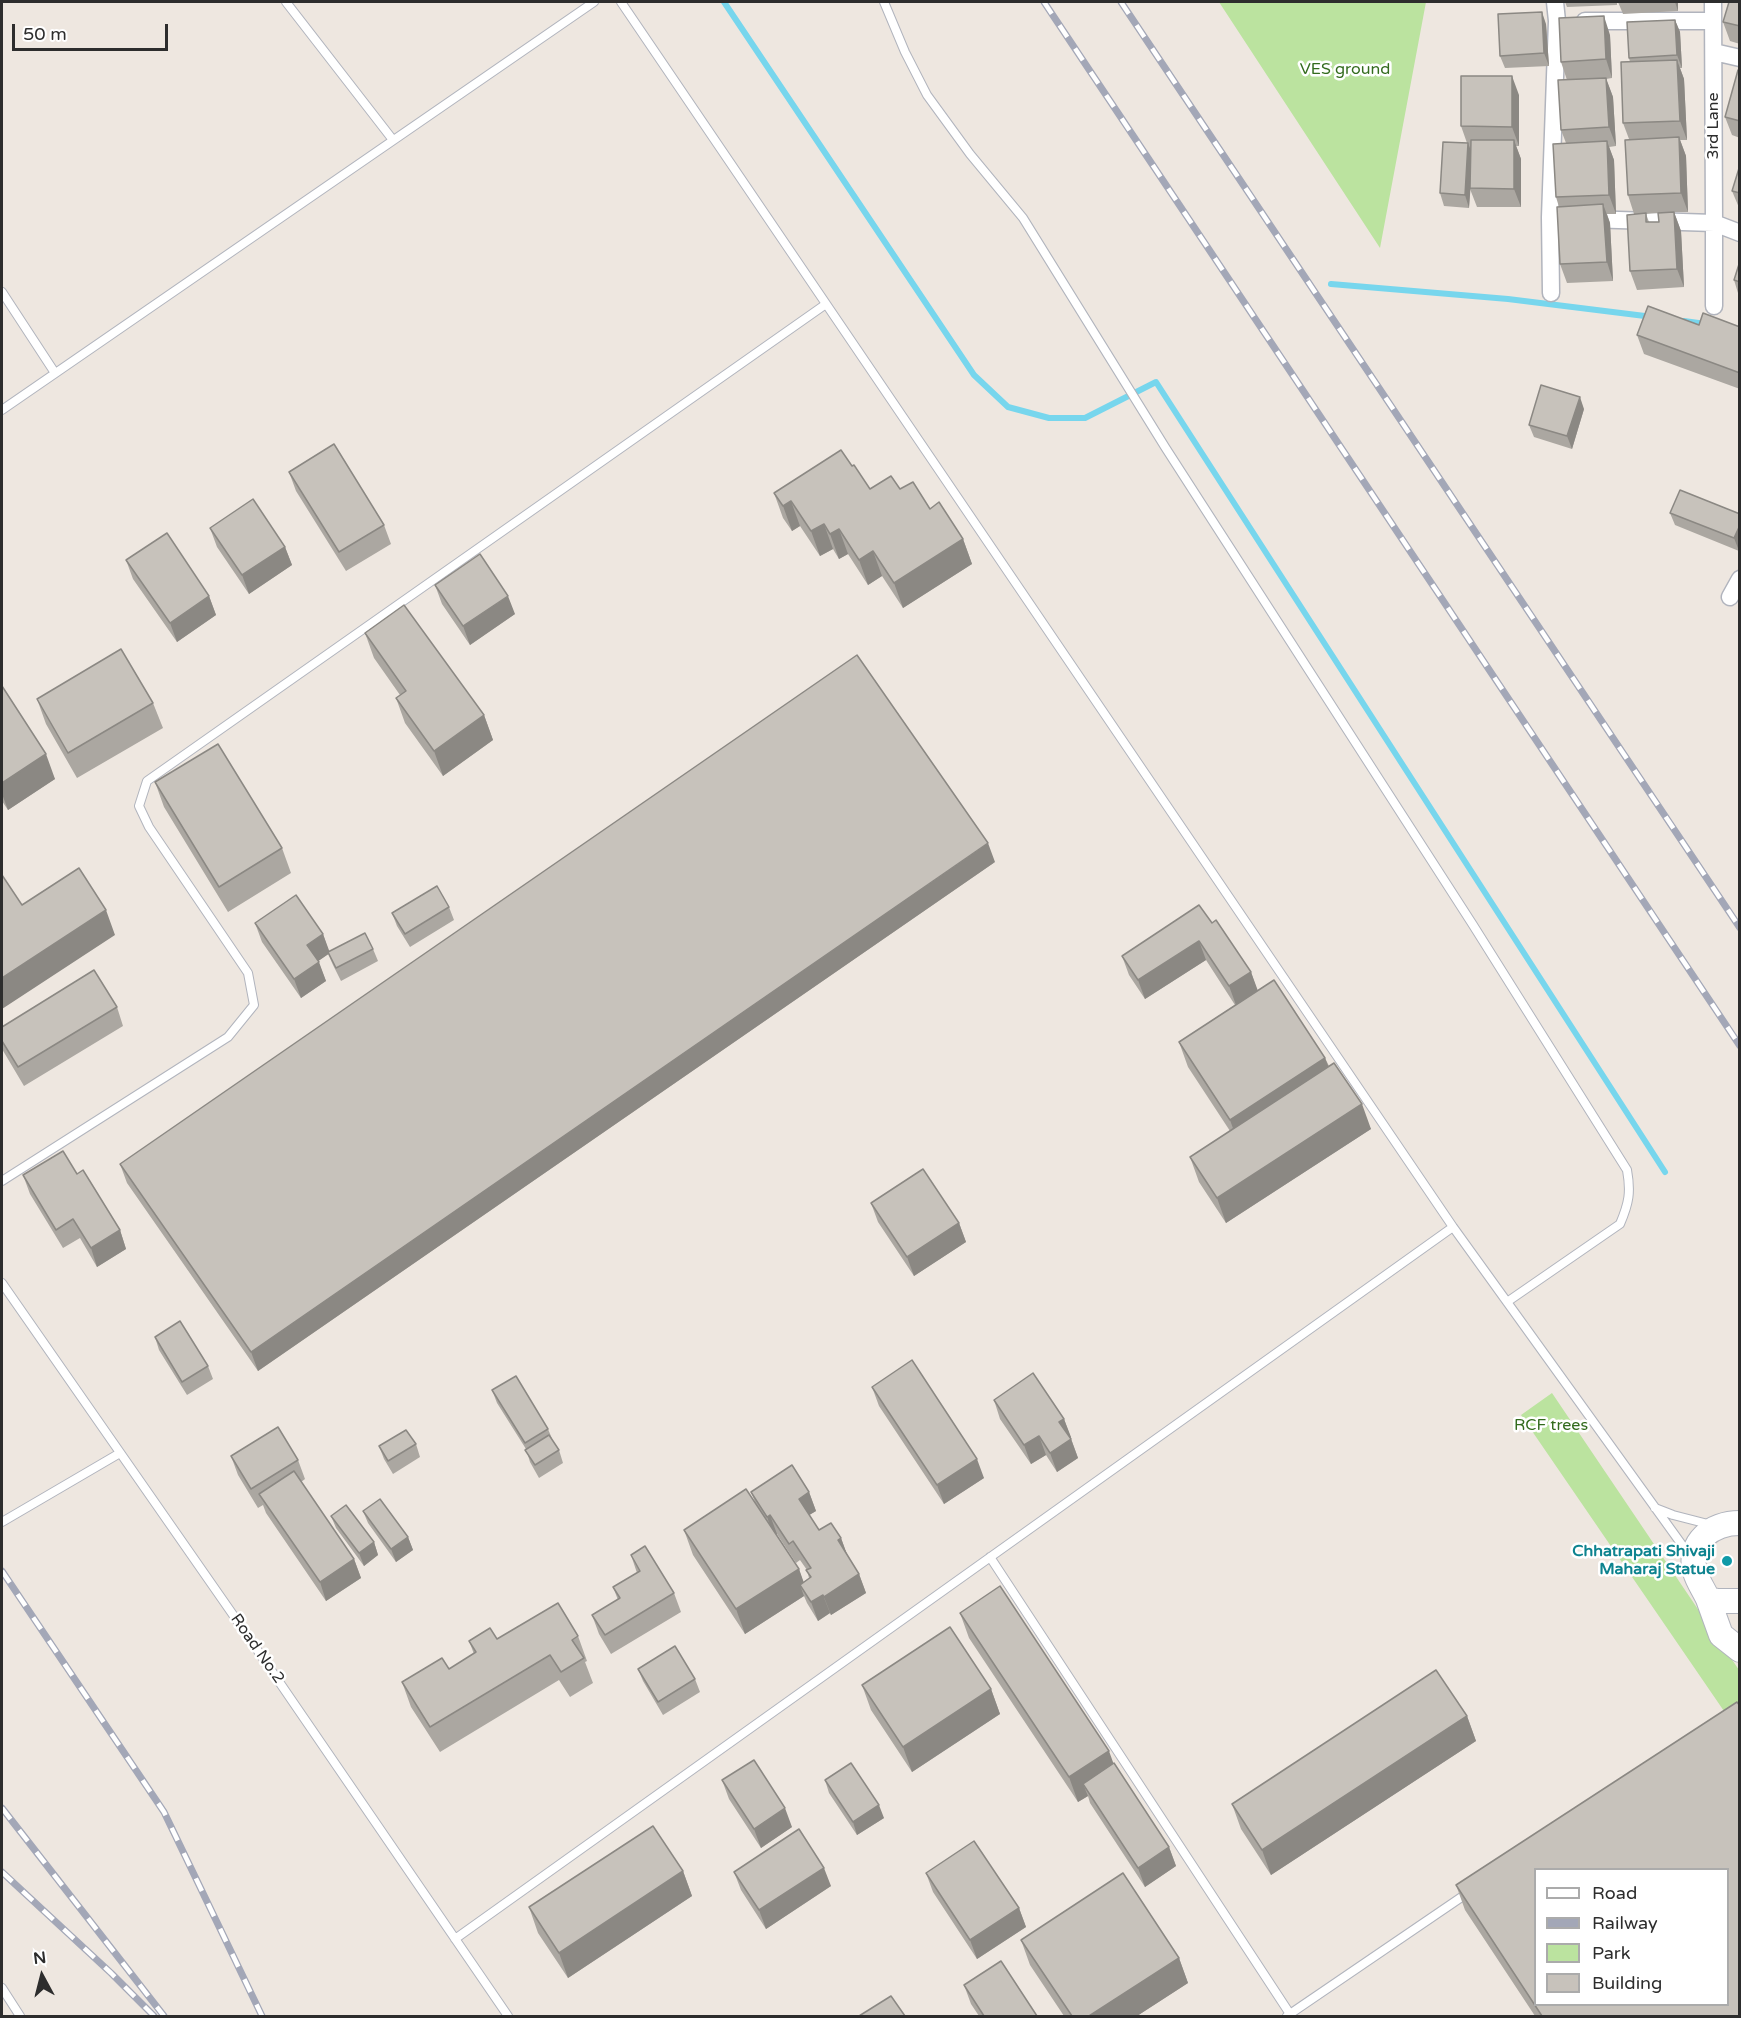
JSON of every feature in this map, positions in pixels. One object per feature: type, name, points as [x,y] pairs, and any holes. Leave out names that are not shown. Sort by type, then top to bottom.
[{"type":"street","points":[[1551,293],[1550,217],[1557,21],[1555,2]]},
{"type":"street","name":"3rd Lane","points":[[1713,2],[1714,306]]},
{"type":"street","points":[[1557,21],[1713,21]]},
{"type":"street","points":[[1714,52],[1740,58]]},
{"type":"street","points":[[1550,217],[1714,223],[1740,233]]},
{"type":"street","points":[[1730,597],[1740,579]]},
{"type":"street","points":[[1728,1525],[1700,1540],[1694,1562],[1695,1573],[1708,1599],[1721,1635],[1740,1650]]},
{"type":"street","points":[[1708,1599],[1740,1601]]},
{"type":"lane","points":[[286,2],[393,140]]},
{"type":"lane","points":[[2,410],[594,2]]},
{"type":"lane","points":[[621,2],[1453,1227],[1694,1562]]},
{"type":"lane","points":[[884,2],[904,52],[927,95],[970,154],[1023,218],[1137,403],[1473,925],[1627,1170],[1631,1188],[1627,1208],[1620,1224],[1507,1302]]},
{"type":"lane","points":[[2,291],[55,373]]},
{"type":"lane","points":[[2,1181],[228,1037],[254,1005],[248,973],[149,827],[139,806],[147,781],[826,304]]},
{"type":"lane","points":[[455,1939],[1453,1227]]},
{"type":"lane","name":"Road No.2","points":[[2,1283],[508,2016]]},
{"type":"lane","points":[[2,1522],[120,1453]]},
{"type":"lane","points":[[1655,1508],[1673,1515],[1728,1525]]},
{"type":"lane","points":[[990,1557],[1288,2015],[1481,1884]]},
{"type":"lane","points":[[2,1988],[20,2016]]},
{"type":"green space","name":"VES ground","points":[[1219,2],[1426,2],[1380,248]]},
{"type":"green space","name":"RCF trees","points":[[1552,1393],[1739,1670],[1739,1733],[1521,1415]]},
{"type":"building","points":[[1729,2],[1740,2],[1740,26],[1723,22]]},
{"type":"building","points":[[1542,12],[1544,53],[1500,56],[1498,14]]},
{"type":"building","points":[[1604,16],[1606,59],[1561,62],[1559,18]]},
{"type":"building","points":[[1675,20],[1677,55],[1629,58],[1627,22]]},
{"type":"building","points":[[1677,60],[1680,121],[1623,123],[1621,62]]},
{"type":"building","points":[[1738,70],[1740,71],[1740,121],[1725,117]]},
{"type":"building","points":[[1461,76],[1512,76],[1512,127],[1461,126]]},
{"type":"building","points":[[1606,78],[1609,127],[1561,130],[1558,80]]},
{"type":"building","points":[[1679,137],[1681,193],[1628,195],[1625,140]]},
{"type":"building","points":[[1471,140],[1514,140],[1514,189],[1470,188]]},
{"type":"building","points":[[1607,141],[1609,195],[1556,197],[1553,144]]},
{"type":"building","points":[[1443,142],[1468,143],[1465,195],[1440,193]]},
{"type":"building","points":[[1740,165],[1740,193],[1732,191]]},
{"type":"building","points":[[1603,204],[1607,262],[1560,264],[1557,207]]},
{"type":"building","points":[[1674,212],[1677,269],[1630,271],[1627,215],[1646,213],[1646,222],[1659,222],[1658,213]]},
{"type":"building","points":[[1740,261],[1740,282],[1734,280]]},
{"type":"building","points":[[1648,306],[1699,325],[1703,313],[1740,327],[1740,373],[1637,335]]},
{"type":"building","points":[[1541,385],[1580,397],[1567,436],[1529,425]]},
{"type":"building","points":[[334,444],[384,525],[339,552],[289,472]]},
{"type":"building","points":[[841,450],[870,489],[891,476],[900,489],[913,482],[930,509],[939,502],[963,539],[894,583],[873,551],[859,560],[839,529],[830,534],[824,524],[811,531],[791,501],[783,506],[774,493]]},
{"type":"building","points":[[1680,490],[1740,514],[1740,525],[1734,538],[1670,513]]},
{"type":"building","points":[[253,499],[285,547],[242,575],[210,528]]},
{"type":"building","points":[[167,533],[209,596],[170,623],[126,560]]},
{"type":"building","points":[[480,554],[508,596],[463,626],[435,585]]},
{"type":"building","points":[[404,605],[484,715],[434,751],[396,698],[406,691],[365,633]]},
{"type":"building","points":[[121,649],[153,703],[68,753],[37,699]]},
{"type":"building","points":[[857,655],[988,843],[251,1352],[120,1164]]},
{"type":"building","points":[[2,686],[46,754],[2,783]]},
{"type":"building","points":[[218,744],[282,848],[219,887],[155,782]]},
{"type":"building","points":[[79,868],[106,910],[2,978],[2,875],[22,905]]},
{"type":"building","points":[[437,886],[449,907],[405,934],[392,913]]},
{"type":"building","points":[[296,895],[323,934],[307,945],[319,962],[294,979],[255,923]]},
{"type":"building","points":[[1199,905],[1212,923],[1216,920],[1251,972],[1229,986],[1199,941],[1138,980],[1122,956]]},
{"type":"building","points":[[365,933],[373,949],[336,968],[328,952]]},
{"type":"building","points":[[94,970],[117,1007],[18,1067],[2,1041],[2,1027]]},
{"type":"building","points":[[1274,980],[1325,1058],[1230,1120],[1179,1042]]},
{"type":"building","points":[[1334,1063],[1362,1104],[1217,1198],[1190,1157]]},
{"type":"building","points":[[63,1151],[77,1174],[83,1170],[120,1230],[91,1248],[73,1219],[56,1230],[23,1175]]},
{"type":"building","points":[[923,1169],[959,1223],[907,1257],[871,1203]]},
{"type":"building","points":[[180,1321],[208,1366],[182,1382],[155,1337]]},
{"type":"building","points":[[912,1360],[977,1459],[937,1485],[872,1387]]},
{"type":"building","points":[[1033,1373],[1064,1419],[1059,1422],[1071,1439],[1050,1453],[1039,1436],[1024,1445],[994,1400]]},
{"type":"building","points":[[516,1376],[548,1429],[525,1443],[492,1390]]},
{"type":"building","points":[[278,1427],[298,1460],[251,1489],[231,1456]]},
{"type":"building","points":[[406,1430],[416,1444],[388,1461],[379,1446]]},
{"type":"building","points":[[549,1435],[559,1450],[535,1465],[525,1450]]},
{"type":"building","points":[[792,1465],[809,1492],[799,1499],[819,1530],[831,1523],[841,1538],[838,1540],[859,1574],[824,1597],[823,1595],[811,1602],[800,1585],[811,1577],[806,1570],[811,1568],[793,1541],[789,1544],[770,1515],[767,1517],[751,1492]]},
{"type":"building","points":[[294,1471],[354,1559],[320,1582],[259,1494]]},
{"type":"building","points":[[746,1489],[799,1569],[736,1609],[684,1530]]},
{"type":"building","points":[[380,1499],[408,1537],[391,1549],[363,1511]]},
{"type":"building","points":[[346,1505],[374,1542],[359,1553],[331,1516]]},
{"type":"building","points":[[645,1546],[674,1593],[605,1635],[592,1615],[620,1598],[613,1587],[640,1571],[631,1555]]},
{"type":"building","points":[[1000,1586],[1109,1751],[1069,1777],[960,1613]]},
{"type":"building","points":[[558,1603],[578,1636],[572,1640],[584,1658],[561,1672],[550,1655],[430,1727],[402,1682],[442,1658],[449,1669],[476,1652],[469,1641],[490,1628],[497,1639]]},
{"type":"building","points":[[950,1627],[991,1689],[903,1747],[862,1685]]},
{"type":"building","points":[[675,1646],[695,1679],[658,1702],[638,1669]]},
{"type":"building","points":[[1436,1670],[1467,1716],[1262,1850],[1232,1804]]},
{"type":"building","points":[[1737,1702],[1740,1706],[1740,2016],[1542,2016],[1535,2006],[1729,2006],[1729,1868],[1534,1868],[1534,2004],[1456,1885]]},
{"type":"building","points":[[754,1760],[785,1808],[754,1829],[722,1780]]},
{"type":"building","points":[[851,1763],[879,1805],[853,1822],[825,1780]]},
{"type":"building","points":[[1114,1763],[1169,1847],[1138,1868],[1083,1784]]},
{"type":"building","points":[[653,1826],[683,1871],[559,1953],[529,1907]]},
{"type":"building","points":[[799,1829],[824,1868],[759,1910],[734,1872]]},
{"type":"building","points":[[974,1841],[1019,1908],[970,1940],[926,1873]]},
{"type":"building","points":[[1123,1873],[1179,1958],[1089,2016],[1072,2016],[1021,1940]]},
{"type":"building","points":[[1001,1961],[1037,2016],[984,2016],[964,1985]]},
{"type":"building","points":[[891,1996],[905,2016],[859,2016]]},
{"type":"waterway","points":[[724,2],[974,375],[1008,407],[1049,418],[1085,418],[1156,382],[1665,1172]]},
{"type":"waterway","points":[[1331,284],[1508,299],[1653,317]]},
{"type":"waterway","points":[[1684,321],[1706,324]]},
{"type":"railway","points":[[1044,2],[1740,1046]]},
{"type":"railway","points":[[1121,2],[1740,928]]},
{"type":"railway","points":[[2,1571],[164,1812],[262,2016]]},
{"type":"railway","points":[[2,1808],[164,2016]]},
{"type":"railway","points":[[2,1872],[154,2016]]},
{"type":"place","name":"Chhatrapati Shivaji Maharaj Statue","points":[[1727,1561]]}]
